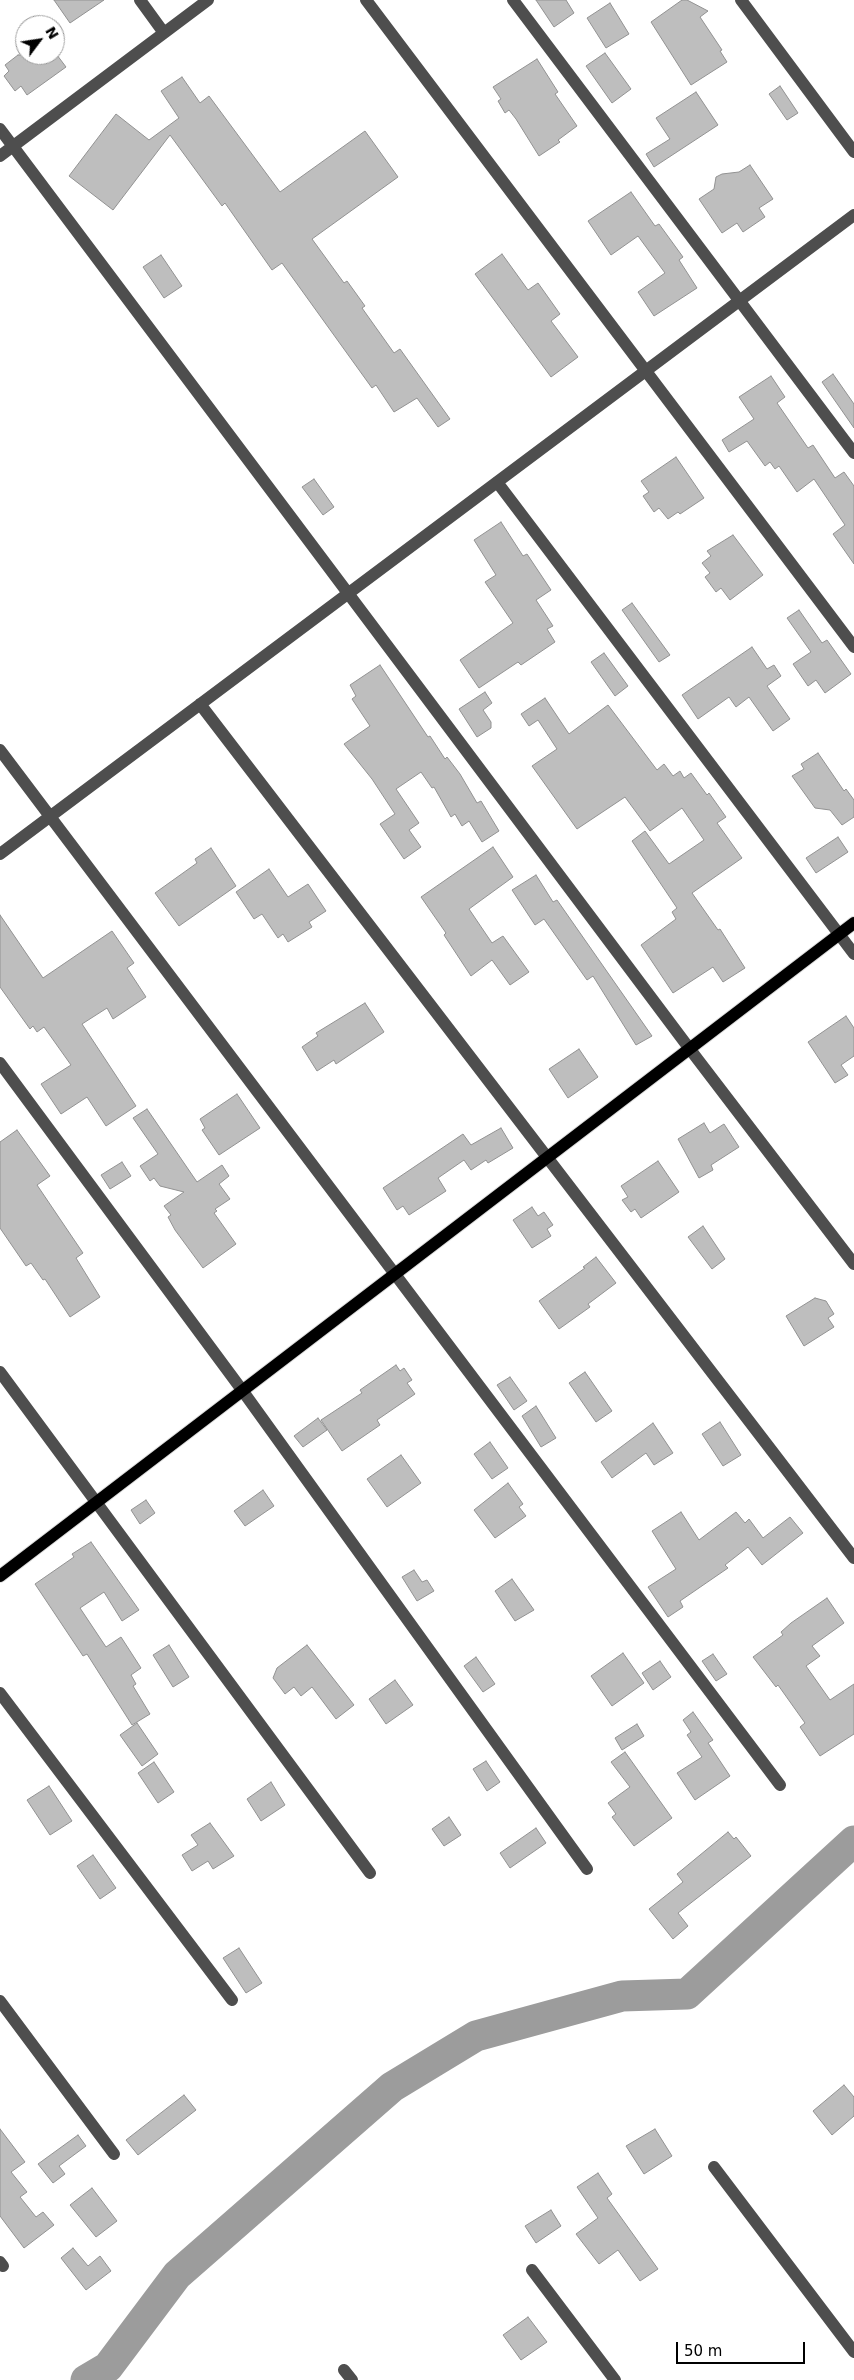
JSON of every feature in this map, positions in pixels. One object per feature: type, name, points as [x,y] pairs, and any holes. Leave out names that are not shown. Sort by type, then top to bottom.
[{"type":"main road","points":[[0,1576],[854,923]]},
{"type":"street","points":[[140,0],[164,33]]},
{"type":"street","points":[[0,156],[208,0]]},
{"type":"street","points":[[366,0],[854,647]]},
{"type":"street","points":[[513,0],[854,453]]},
{"type":"street","points":[[740,0],[854,152]]},
{"type":"street","points":[[0,129],[689,1048],[854,1264]]},
{"type":"street","points":[[0,854],[854,215]]},
{"type":"street","points":[[497,482],[854,954]]},
{"type":"street","points":[[200,704],[854,1558]]},
{"type":"street","points":[[0,750],[780,1785]]},
{"type":"street","points":[[0,1064],[242,1390],[587,1869]]},
{"type":"street","points":[[0,1372],[370,1873]]},
{"type":"street","points":[[0,1693],[232,2000]]},
{"type":"street","points":[[0,2001],[114,2154]]},
{"type":"street","points":[[714,2167],[854,2352]]},
{"type":"street","points":[[532,2270],[615,2380]]},
{"type":"building","points":[[54,0],[104,0],[70,23]]},
{"type":"building","points":[[536,0],[566,0],[574,13],[554,27]]},
{"type":"building","points":[[682,0],[687,0],[708,11],[700,17],[722,50],[720,51],[727,62],[691,85],[651,22]]},
{"type":"building","points":[[610,3],[629,34],[606,48],[587,18]]},
{"type":"building","points":[[605,53],[631,89],[612,103],[586,66]]},
{"type":"building","points":[[15,57],[15,65],[64,65],[66,67],[27,95],[21,86],[15,91],[4,76],[9,71],[5,65]]},
{"type":"building","points":[[537,59],[558,92],[555,94],[577,126],[558,140],[560,142],[539,156],[509,110],[505,113],[498,101],[501,99],[493,87]]},
{"type":"building","points":[[182,77],[200,103],[209,96],[280,192],[365,131],[398,177],[312,239],[344,283],[347,281],[365,306],[362,308],[394,353],[400,349],[450,419],[438,427],[417,398],[394,412],[376,385],[372,388],[282,263],[272,270],[225,203],[222,206],[170,135],[113,210],[69,176],[116,114],[149,140],[179,118],[161,91]]},
{"type":"building","points":[[780,86],[798,113],[787,120],[769,94]]},
{"type":"building","points":[[696,92],[718,125],[654,167],[646,154],[670,139],[656,118]]},
{"type":"building","points":[[750,165],[773,199],[759,208],[765,217],[743,232],[737,223],[722,233],[699,199],[714,189],[716,177],[722,174],[739,172]]},
{"type":"building","points":[[631,192],[655,226],[659,224],[683,257],[679,260],[697,288],[654,316],[638,292],[665,273],[638,236],[611,255],[588,221]]},
{"type":"building","points":[[502,254],[528,290],[538,283],[560,314],[551,321],[578,357],[551,377],[475,274]]},
{"type":"building","points":[[161,255],[182,286],[164,298],[143,267]]},
{"type":"building","points":[[833,374],[854,404],[854,428],[822,382]]},
{"type":"building","points":[[771,376],[785,397],[777,403],[808,448],[813,445],[835,478],[844,472],[854,486],[854,564],[833,534],[845,525],[814,479],[797,492],[779,466],[775,469],[770,462],[765,466],[747,441],[729,452],[722,440],[754,419],[739,397]]},
{"type":"building","points":[[676,457],[704,498],[680,514],[678,512],[668,519],[659,508],[654,512],[643,496],[649,492],[641,481]]},
{"type":"building","points":[[314,479],[334,507],[323,515],[302,487]]},
{"type":"building","points":[[501,522],[523,556],[527,554],[551,590],[536,600],[553,626],[547,629],[555,642],[521,665],[518,662],[479,688],[460,660],[513,623],[485,582],[496,575],[474,540]]},
{"type":"building","points":[[733,535],[763,575],[730,600],[721,588],[716,592],[705,577],[710,573],[702,563],[711,556],[707,551]]},
{"type":"building","points":[[632,603],[670,655],[659,662],[622,610]]},
{"type":"building","points":[[799,610],[822,643],[827,640],[851,674],[825,693],[816,680],[808,686],[793,664],[811,652],[787,618]]},
{"type":"building","points":[[752,647],[767,669],[774,665],[781,676],[767,686],[790,719],[773,731],[749,697],[736,707],[729,697],[698,719],[682,695]]},
{"type":"building","points":[[604,653],[628,686],[615,696],[591,662]]},
{"type":"building","points":[[380,665],[428,737],[430,736],[445,759],[447,757],[460,774],[477,803],[481,801],[499,831],[482,842],[469,821],[462,826],[455,814],[451,817],[434,787],[432,788],[421,772],[396,789],[419,823],[409,830],[421,847],[404,859],[380,824],[395,814],[372,779],[344,744],[370,726],[352,699],[356,696],[350,685]]},
{"type":"building","points":[[485,692],[492,703],[483,710],[491,722],[491,728],[477,737],[459,709]]},
{"type":"building","points":[[545,698],[569,734],[608,705],[657,770],[664,764],[673,776],[680,771],[684,778],[691,773],[707,795],[709,793],[726,817],[717,823],[742,858],[692,893],[718,930],[720,929],[745,968],[723,982],[713,967],[673,993],[641,945],[676,919],[672,912],[677,908],[632,841],[645,831],[669,864],[704,840],[682,808],[650,831],[625,797],[577,829],[532,766],[557,749],[538,720],[529,726],[521,714]]},
{"type":"building","points":[[818,753],[844,791],[846,789],[854,800],[854,817],[842,825],[830,810],[815,808],[792,776],[804,769],[801,764]]},
{"type":"building","points":[[838,837],[848,852],[816,873],[806,858]]},
{"type":"building","points":[[493,847],[513,877],[469,909],[492,943],[503,936],[529,972],[510,985],[492,960],[471,976],[444,935],[446,933],[421,897]]},
{"type":"building","points":[[211,848],[236,886],[179,926],[155,893],[197,863],[195,859]]},
{"type":"building","points":[[269,869],[288,897],[308,884],[326,911],[309,922],[312,927],[288,942],[283,934],[278,938],[262,914],[254,919],[236,892]]},
{"type":"building","points":[[536,875],[553,902],[557,900],[652,1036],[636,1045],[593,976],[587,980],[544,919],[535,925],[512,890]]},
{"type":"building","points":[[0,915],[43,978],[112,931],[134,963],[127,968],[146,997],[113,1019],[107,1008],[82,1024],[136,1106],[106,1126],[87,1097],[61,1114],[41,1084],[71,1065],[44,1027],[37,1032],[33,1026],[30,1029],[0,987]]},
{"type":"building","points":[[365,1003],[384,1032],[336,1064],[334,1060],[317,1071],[302,1047],[318,1036],[316,1033]]},
{"type":"building","points":[[846,1016],[854,1028],[854,1056],[841,1065],[848,1075],[835,1083],[808,1042]]},
{"type":"building","points":[[579,1049],[598,1077],[568,1098],[549,1069]]},
{"type":"building","points":[[237,1094],[260,1128],[219,1155],[202,1130],[205,1128],[200,1119]]},
{"type":"building","points":[[147,1109],[197,1182],[222,1165],[229,1176],[219,1184],[230,1199],[215,1209],[217,1211],[214,1213],[236,1244],[203,1268],[175,1230],[168,1217],[171,1215],[164,1206],[184,1192],[160,1186],[154,1178],[150,1181],[140,1166],[158,1154],[133,1118]]},
{"type":"building","points":[[704,1123],[710,1133],[724,1124],[739,1147],[711,1165],[713,1170],[699,1178],[678,1139]]},
{"type":"building","points":[[501,1128],[513,1148],[488,1163],[486,1160],[471,1170],[464,1160],[438,1178],[446,1191],[409,1215],[403,1206],[397,1210],[383,1188],[463,1134],[471,1145]]},
{"type":"building","points":[[17,1130],[50,1176],[37,1185],[83,1253],[76,1258],[100,1297],[70,1317],[45,1279],[43,1280],[31,1263],[26,1266],[0,1228],[0,1142]]},
{"type":"building","points":[[658,1161],[679,1192],[641,1218],[635,1209],[631,1212],[622,1200],[628,1197],[621,1186]]},
{"type":"building","points":[[122,1162],[131,1176],[110,1189],[101,1175]]},
{"type":"building","points":[[532,1207],[538,1216],[544,1212],[553,1225],[547,1229],[551,1236],[532,1248],[513,1220]]},
{"type":"building","points":[[703,1226],[725,1259],[712,1269],[688,1237]]},
{"type":"building","points":[[596,1257],[616,1283],[588,1304],[590,1307],[559,1329],[539,1301],[585,1268],[583,1267]]},
{"type":"building","points":[[815,1298],[826,1301],[834,1314],[828,1318],[834,1327],[804,1346],[786,1316]]},
{"type":"building","points":[[396,1365],[400,1371],[404,1368],[412,1380],[407,1383],[415,1394],[377,1420],[380,1425],[342,1451],[321,1420],[362,1393],[360,1390]]},
{"type":"building","points":[[585,1372],[612,1411],[596,1422],[569,1383]]},
{"type":"building","points":[[510,1377],[527,1401],[514,1410],[497,1385]]},
{"type":"building","points":[[536,1406],[556,1438],[541,1447],[522,1416]]},
{"type":"building","points":[[318,1418],[327,1430],[303,1447],[294,1436]]},
{"type":"building","points":[[720,1422],[741,1455],[723,1466],[702,1434]]},
{"type":"building","points":[[653,1423],[673,1453],[654,1465],[646,1453],[612,1478],[601,1462]]},
{"type":"building","points":[[490,1442],[508,1468],[492,1479],[474,1454]]},
{"type":"building","points":[[401,1455],[421,1483],[387,1507],[367,1479]]},
{"type":"building","points":[[508,1483],[523,1504],[519,1507],[526,1516],[495,1538],[474,1510]]},
{"type":"building","points":[[263,1490],[274,1506],[245,1526],[234,1511]]},
{"type":"building","points":[[146,1500],[155,1513],[140,1524],[131,1510]]},
{"type":"building","points":[[681,1512],[699,1540],[736,1512],[745,1523],[749,1519],[763,1538],[790,1517],[803,1533],[762,1565],[748,1547],[725,1565],[728,1568],[680,1601],[683,1607],[668,1617],[648,1587],[676,1569],[652,1531]]},
{"type":"building","points":[[91,1542],[139,1610],[122,1621],[104,1592],[80,1608],[106,1647],[121,1637],[141,1668],[131,1675],[136,1684],[133,1686],[150,1714],[132,1725],[87,1654],[83,1656],[35,1584],[74,1557],[72,1554]]},
{"type":"building","points":[[414,1570],[422,1582],[427,1580],[434,1591],[417,1601],[402,1577]]},
{"type":"building","points":[[512,1579],[534,1610],[515,1621],[495,1591]]},
{"type":"building","points":[[827,1598],[844,1623],[812,1646],[820,1656],[806,1666],[830,1700],[854,1684],[854,1734],[820,1756],[800,1727],[805,1723],[778,1685],[776,1687],[753,1657],[783,1635],[781,1632],[791,1623]]},
{"type":"building","points":[[169,1645],[189,1677],[173,1687],[153,1655]]},
{"type":"building","points":[[307,1645],[354,1705],[336,1719],[312,1687],[301,1696],[294,1687],[285,1694],[273,1678],[277,1668]]},
{"type":"building","points":[[623,1653],[644,1683],[612,1706],[591,1676]]},
{"type":"building","points":[[713,1654],[727,1674],[716,1681],[702,1661]]},
{"type":"building","points":[[476,1657],[495,1684],[483,1692],[464,1666]]},
{"type":"building","points":[[660,1661],[671,1677],[653,1690],[642,1673]]},
{"type":"building","points":[[395,1680],[413,1705],[386,1724],[369,1699]]},
{"type":"building","points":[[693,1712],[713,1740],[708,1743],[730,1776],[695,1800],[677,1773],[702,1757],[687,1735],[691,1732],[683,1720]]},
{"type":"building","points":[[137,1723],[158,1754],[142,1766],[120,1735]]},
{"type":"building","points":[[637,1724],[644,1736],[622,1750],[615,1738]]},
{"type":"building","points":[[625,1752],[672,1818],[634,1846],[612,1817],[616,1814],[608,1803],[630,1787],[611,1762]]},
{"type":"building","points":[[486,1761],[500,1782],[487,1791],[473,1769]]},
{"type":"building","points":[[154,1762],[174,1792],[158,1803],[138,1773]]},
{"type":"building","points":[[271,1782],[285,1805],[261,1821],[247,1799]]},
{"type":"building","points":[[49,1786],[72,1821],[50,1835],[27,1800]]},
{"type":"building","points":[[449,1817],[461,1835],[444,1846],[432,1829]]},
{"type":"building","points":[[210,1823],[234,1856],[213,1869],[208,1861],[192,1871],[182,1855],[198,1845],[191,1835]]},
{"type":"building","points":[[536,1828],[546,1843],[510,1868],[500,1853]]},
{"type":"building","points":[[728,1832],[734,1839],[736,1837],[751,1856],[678,1913],[688,1926],[673,1939],[649,1909],[683,1882],[677,1874]]},
{"type":"building","points":[[93,1855],[116,1888],[100,1899],[77,1866]]},
{"type":"building","points":[[239,1948],[262,1983],[246,1993],[223,1958]]},
{"type":"building","points":[[844,2085],[854,2097],[854,2116],[832,2135],[813,2111]]},
{"type":"building","points":[[184,2095],[196,2110],[138,2155],[126,2140]]},
{"type":"building","points":[[0,2129],[25,2162],[11,2172],[27,2192],[20,2197],[36,2217],[43,2212],[54,2225],[24,2248],[0,2216]]},
{"type":"building","points":[[655,2129],[672,2156],[644,2174],[626,2146]]},
{"type":"building","points":[[78,2135],[86,2146],[59,2166],[65,2174],[53,2183],[38,2164]]},
{"type":"building","points":[[598,2173],[612,2194],[607,2198],[658,2269],[640,2281],[618,2250],[599,2264],[576,2234],[598,2218],[577,2187]]},
{"type":"building","points":[[92,2188],[117,2221],[96,2237],[70,2205]]},
{"type":"building","points":[[551,2210],[561,2226],[536,2243],[525,2226]]},
{"type":"building","points":[[73,2248],[88,2266],[100,2256],[111,2271],[86,2290],[61,2258]]},
{"type":"building","points":[[528,2317],[547,2342],[521,2360],[503,2335]]},
{"type":"waterway","points":[[86,2380],[108,2367],[177,2275],[392,2087],[476,2036],[622,1996],[687,1994],[854,1841]]}]
